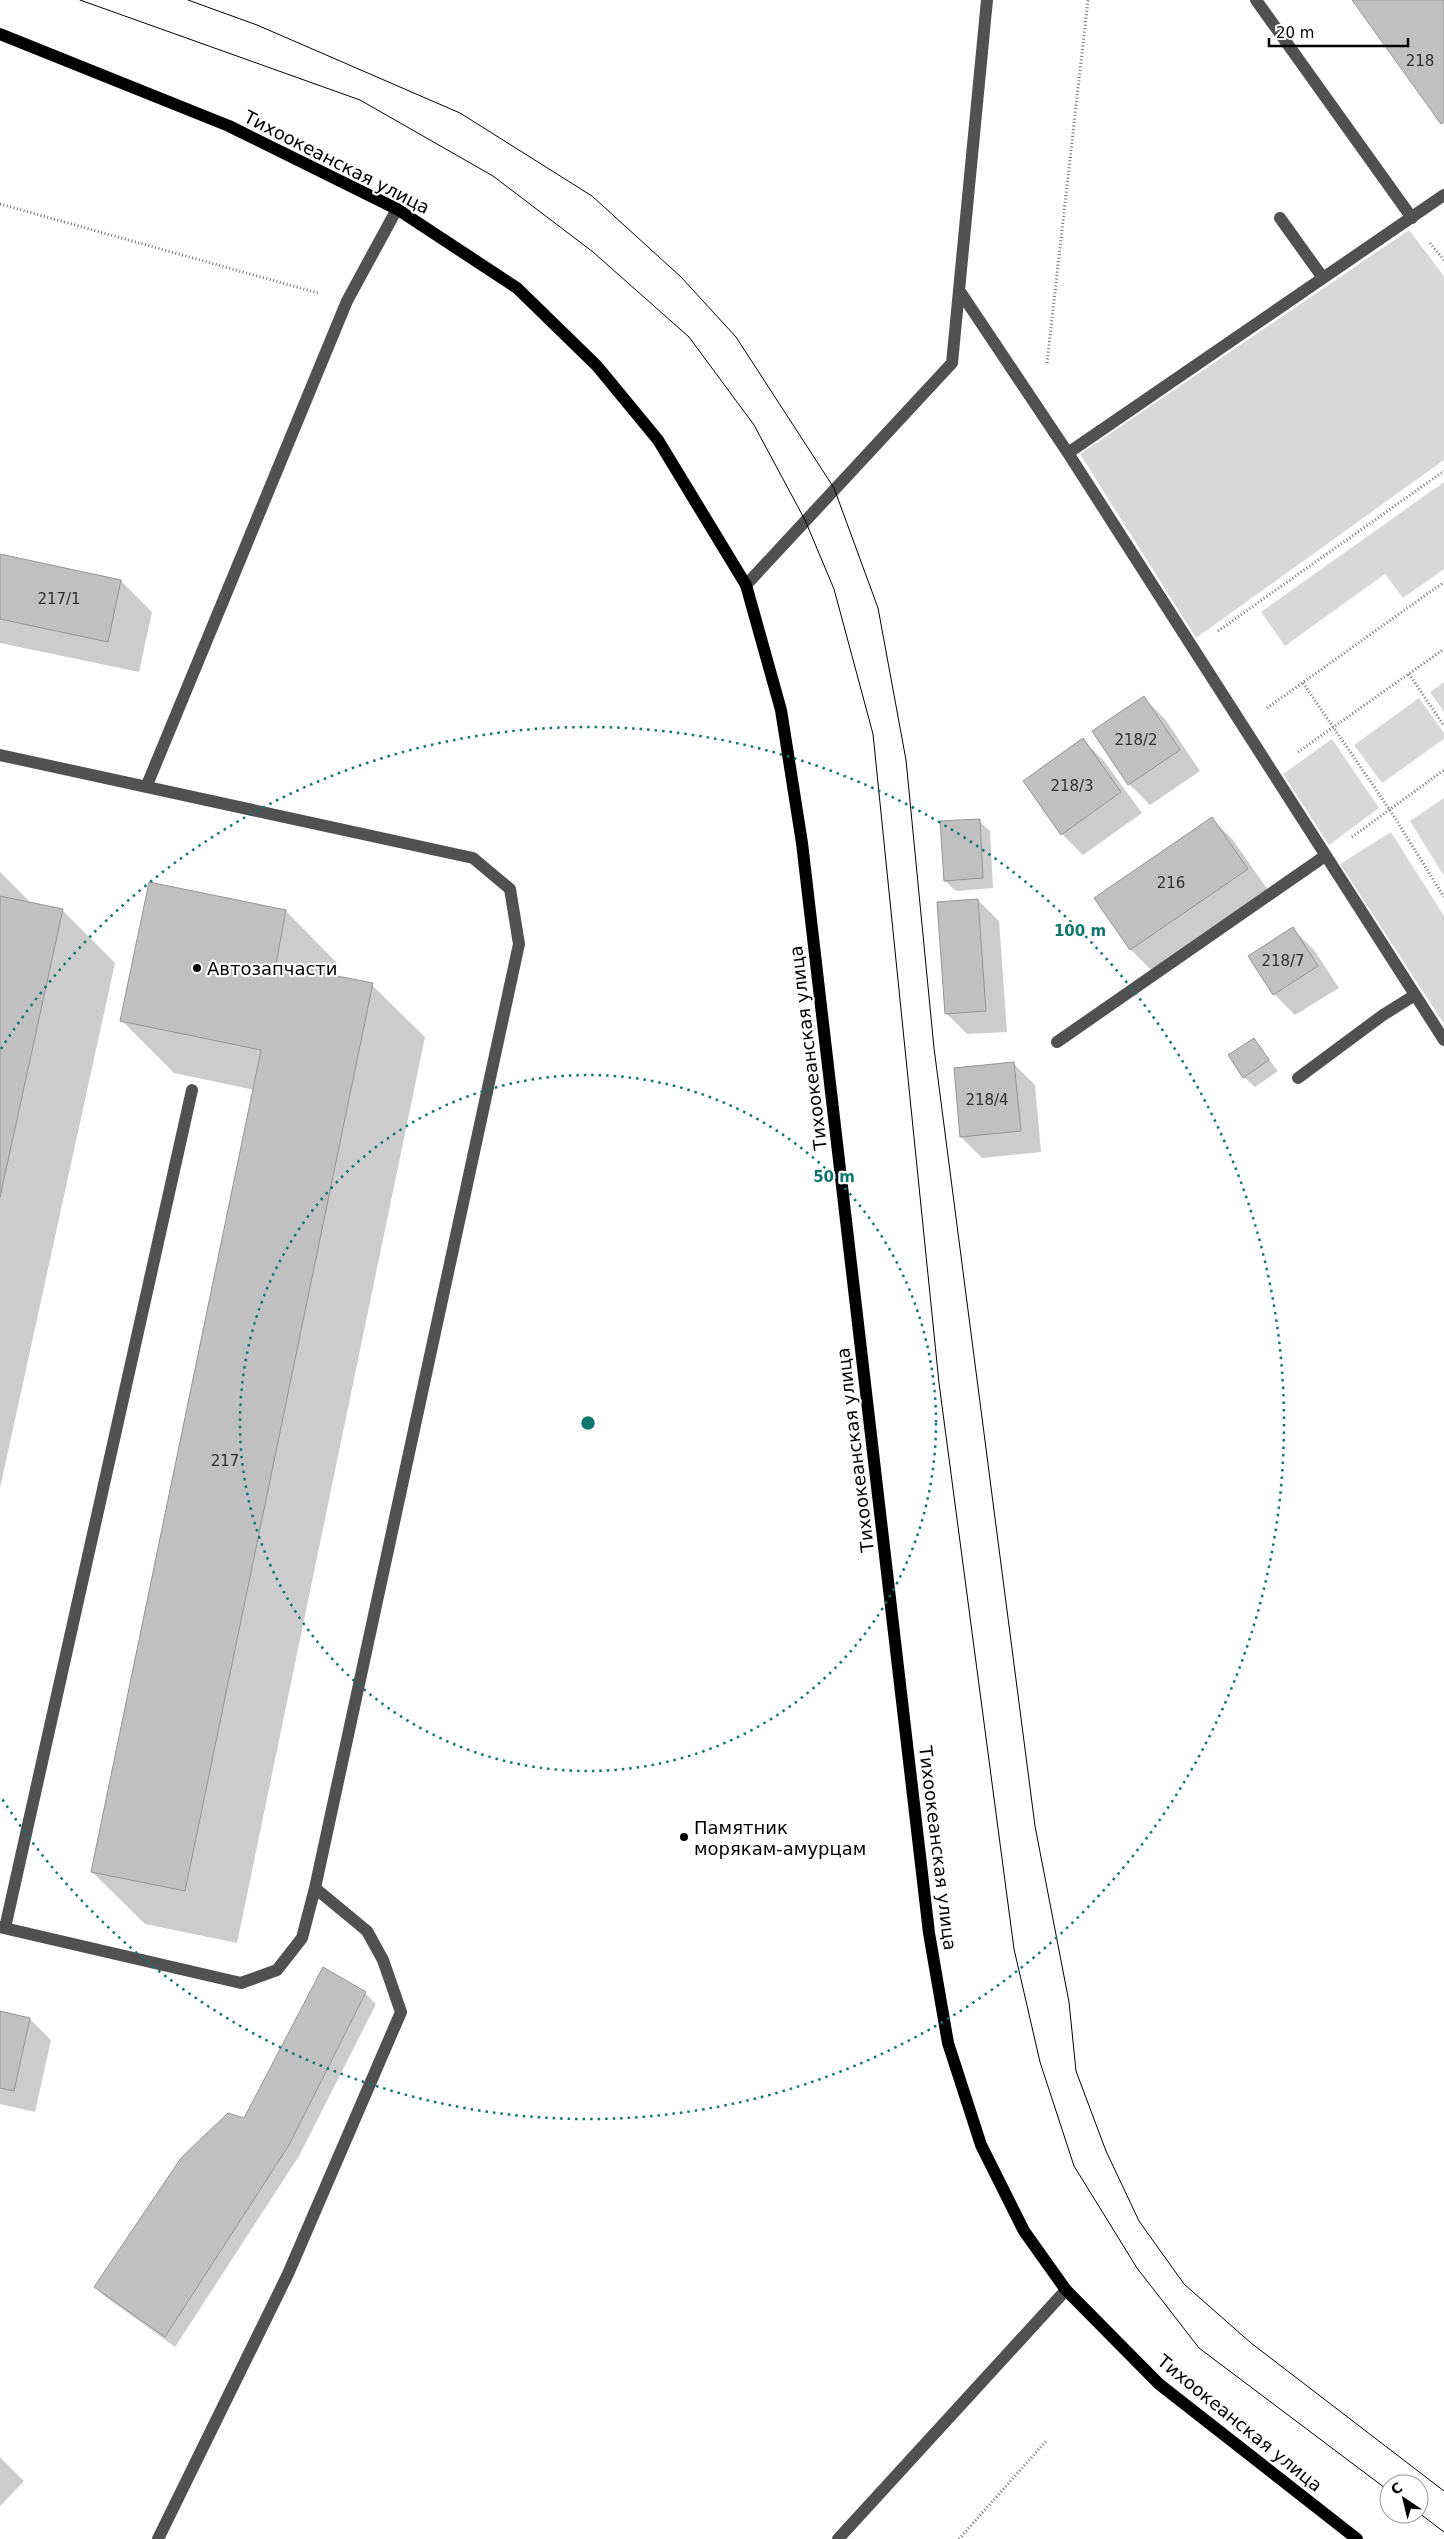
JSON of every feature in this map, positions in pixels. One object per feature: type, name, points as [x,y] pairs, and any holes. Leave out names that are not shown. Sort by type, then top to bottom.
[{"type":"main road","name":"Тихоокеанская улица","points":[[0,34],[229,126],[397,209],[517,288],[597,366],[658,440],[746,586],[781,710],[802,842],[929,1933],[948,2043],[981,2144],[1024,2231],[1066,2290],[1159,2384],[1357,2539]]},
{"type":"street","points":[[746,586],[952,363],[987,0]]},
{"type":"street","points":[[1256,0],[1412,218]]},
{"type":"street","points":[[1068,452],[1444,195]]},
{"type":"street","points":[[147,785],[347,302],[397,209]]},
{"type":"street","points":[[1280,218],[1323,278]]},
{"type":"street","points":[[959,290],[1068,452],[1444,1040]]},
{"type":"street","points":[[0,754],[473,858],[510,889],[517,935],[517,954],[315,1888],[302,1938],[277,1970],[241,1983],[3,1928],[192,1090]]},
{"type":"street","points":[[1057,1042],[1325,856]]},
{"type":"street","points":[[1298,1078],[1382,1015],[1415,994]]},
{"type":"street","points":[[158,2539],[288,2274],[401,2012],[383,1960],[367,1931],[315,1888]]},
{"type":"street","points":[[838,2539],[1066,2290]]},
{"type":"path","points":[[1042,413],[1088,0]]},
{"type":"path","points":[[0,204],[347,302]]},
{"type":"path","points":[[1193,649],[1444,471]]},
{"type":"path","points":[[1242,726],[1444,582]]},
{"type":"path","points":[[1271,771],[1444,649]]},
{"type":"path","points":[[1409,674],[1444,726]]},
{"type":"path","points":[[1303,683],[1390,810],[1444,897]]},
{"type":"path","points":[[1325,856],[1444,770]]},
{"type":"path","points":[[958,2539],[1047,2440]]},
{"type":"shaded area","points":[[1409,230],[1444,276],[1444,460],[1196,638],[1080,454]]},
{"type":"shaded area","points":[[1444,482],[1444,569],[1403,598],[1385,574],[1285,646],[1261,612]]},
{"type":"shaded area","points":[[1444,682],[1444,712],[1430,692]]},
{"type":"shaded area","points":[[1419,698],[1444,733],[1444,739],[1382,783],[1354,745]]},
{"type":"shaded area","points":[[1332,739],[1379,808],[1329,845],[1283,774]]},
{"type":"shaded area","points":[[1444,798],[1444,876],[1410,821]]},
{"type":"shaded area","points":[[1391,832],[1444,916],[1444,1024],[1340,864]]},
{"type":"building","points":[[1352,0],[1444,0],[1444,122],[1441,124]]},
{"type":"building","points":[[0,554],[121,580],[108,642],[0,619]]},
{"type":"building","points":[[1144,696],[1180,750],[1128,785],[1092,731]]},
{"type":"building","points":[[1083,738],[1121,792],[1061,835],[1023,781]]},
{"type":"building","points":[[1212,817],[1248,869],[1130,950],[1094,898]]},
{"type":"building","points":[[980,819],[983,878],[944,881],[940,821]]},
{"type":"building","points":[[149,882],[286,910],[276,964],[373,983],[185,1891],[91,1872],[261,1050],[120,1021]]},
{"type":"building","points":[[0,896],[63,909],[0,1197]]},
{"type":"building","points":[[978,899],[986,1011],[945,1014],[937,902]]},
{"type":"building","points":[[1293,927],[1318,966],[1273,995],[1248,956]]},
{"type":"building","points":[[1254,1038],[1269,1060],[1243,1078],[1228,1055]]},
{"type":"building","points":[[1014,1062],[1021,1131],[960,1137],[954,1068]]},
{"type":"building","points":[[323,1967],[366,1992],[289,2145],[165,2337],[94,2287],[181,2158],[228,2113],[244,2118]]},
{"type":"building","points":[[0,2011],[30,2018],[14,2091],[0,2088]]},
{"type":"tram line","points":[[80,0],[360,100],[493,176],[593,252],[689,337],[754,425],[805,520],[834,589],[873,734],[939,1383],[1014,1949],[1040,2062],[1074,2166],[1137,2268],[1199,2348],[1379,2483]]},
{"type":"tram line","points":[[188,0],[257,25],[460,113],[592,196],[681,277],[736,337],[834,488],[878,608],[906,760],[934,1048],[1035,1826],[1069,2002],[1076,2071],[1106,2151],[1139,2221],[1184,2284],[1251,2343],[1444,2491]]},
{"type":"tram line","points":[[1429,2521],[1444,2532]]},
{"type":"place","name":"Автозапчасти","points":[[197,968]]},
{"type":"place","name":"Памятник морякам-амурцам","points":[[684,1837]]}]
